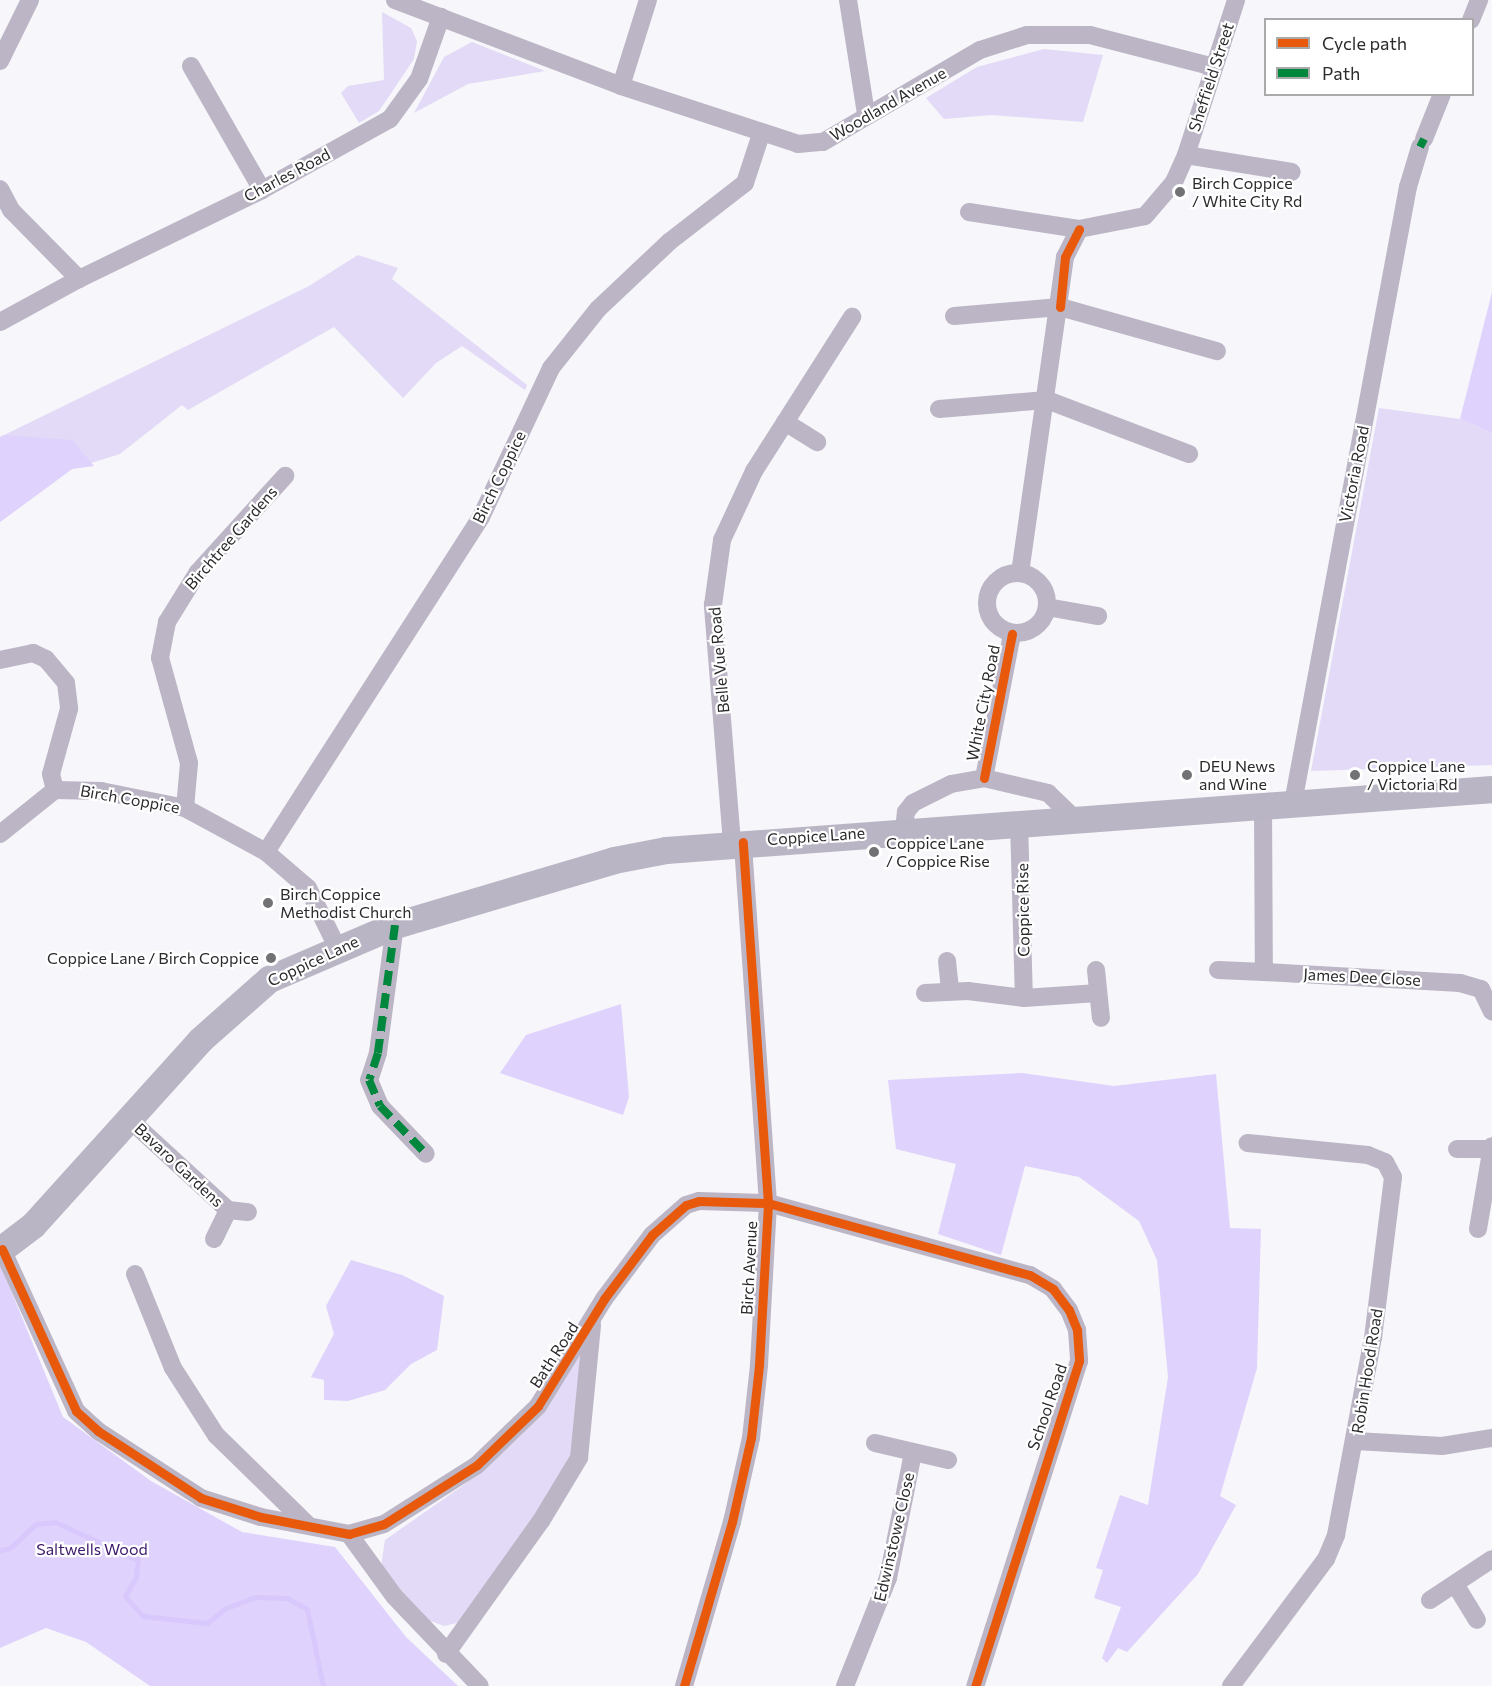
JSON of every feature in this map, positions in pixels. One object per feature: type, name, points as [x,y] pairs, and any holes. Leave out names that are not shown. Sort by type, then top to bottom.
[{"type":"street","points":[[0,61],[30,0]]},
{"type":"street","name":"Woodland Avenue","points":[[395,0],[621,86],[798,144],[823,142],[866,114],[980,50],[1036,33],[1090,34],[1214,67]]},
{"type":"street","points":[[621,86],[648,0]]},
{"type":"street","points":[[848,0],[866,114]]},
{"type":"street","name":"Sheffield Street","points":[[1186,155],[1236,0]]},
{"type":"street","points":[[1472,18],[1479,0]]},
{"type":"street","name":"Charles Road","points":[[0,322],[79,279],[262,190],[390,119],[419,79],[441,17]]},
{"type":"street","points":[[191,66],[262,190]]},
{"type":"street","name":"Victoria Road","points":[[1293,803],[1408,187],[1422,143],[1441,96]]},
{"type":"street","name":"Birch Coppice","points":[[266,852],[482,517],[551,368],[598,309],[669,242],[745,183],[762,134]]},
{"type":"street","points":[[969,212],[1079,230],[1145,216],[1174,182],[1186,155],[1292,172]]},
{"type":"street","points":[[0,189],[11,210],[79,279]]},
{"type":"street","points":[[1079,230],[1065,257],[1047,400],[1020,573],[1041,584],[1047,607],[1098,615]]},
{"type":"street","points":[[954,316],[1060,307],[1217,351]]},
{"type":"street","name":"Belle Vue Road","points":[[738,842],[713,605],[717,567],[732,511],[852,316]]},
{"type":"street","points":[[939,409],[1047,400],[1189,454]]},
{"type":"street","points":[[785,422],[817,442]]},
{"type":"street","name":"Birchtree Gardens","points":[[184,808],[189,763],[160,658],[167,622],[198,572],[285,476]]},
{"type":"street","name":"White City Road","points":[[1020,573],[996,581],[986,606],[1000,629],[1012,634],[1035,628],[1047,607]]},
{"type":"street","name":"White City Road","points":[[984,778],[1012,634]]},
{"type":"street","points":[[0,660],[33,653],[46,659],[66,683],[69,709],[51,774],[55,790],[0,834]]},
{"type":"street","points":[[904,830],[913,803],[951,784],[984,778],[1048,793],[1074,818]]},
{"type":"street","name":"Coppice Lane","points":[[1,1249],[33,1226],[200,1040],[269,979],[337,947],[395,925],[614,860],[738,842],[1492,789]]},
{"type":"street","name":"Birch Coppice","points":[[55,790],[101,791],[184,808],[266,852],[308,888],[337,947]]},
{"type":"street","points":[[1263,805],[1264,972]]},
{"type":"street","name":"Coppice Rise","points":[[1019,822],[1024,998]]},
{"type":"street","name":"Birch Avenue","points":[[684,1686],[708,1613],[751,1438],[768,1203],[738,842]]},
{"type":"street","points":[[395,925],[378,1053],[369,1080],[380,1106],[426,1154]]},
{"type":"street","points":[[947,961],[950,990]]},
{"type":"street","points":[[1096,970],[1101,1018]]},
{"type":"street","name":"James Dee Close","points":[[1218,970],[1460,983],[1481,989],[1492,1012]]},
{"type":"street","points":[[925,993],[950,990],[1024,998],[1098,993]]},
{"type":"street","name":"Bavaro Gardens","points":[[129,1119],[228,1210],[249,1212]]},
{"type":"street","name":"Robin Hood Road","points":[[1231,1686],[1326,1559],[1336,1535],[1356,1442],[1393,1177],[1384,1162],[1368,1155],[1248,1143]]},
{"type":"street","points":[[1457,1149],[1492,1148],[1478,1229]]},
{"type":"street","name":"Bath Road","points":[[349,1534],[384,1524],[477,1465],[538,1406],[593,1323],[604,1299],[675,1211],[699,1201],[768,1203]]},
{"type":"street","name":"School Road","points":[[768,1203],[1030,1275],[1053,1289],[1069,1310],[1077,1330],[1079,1361],[975,1686]]},
{"type":"street","name":"Bavaro Gardens","points":[[214,1239],[228,1210]]},
{"type":"street","points":[[1,1249],[76,1411],[98,1431],[201,1498],[261,1517],[349,1534],[394,1596],[446,1654],[480,1686]]},
{"type":"street","points":[[135,1274],[173,1368],[216,1435],[309,1526]]},
{"type":"street","name":"Bath Road","points":[[446,1654],[542,1521],[579,1458],[593,1323]]},
{"type":"street","points":[[1356,1442],[1442,1446],[1492,1438]]},
{"type":"street","name":"Edwinstowe Close","points":[[874,1443],[948,1460]]},
{"type":"street","name":"Edwinstowe Close","points":[[845,1686],[888,1578],[913,1453]]},
{"type":"street","points":[[1430,1600],[1492,1559]]},
{"type":"street","points":[[1455,1584],[1477,1620]]},
{"type":"shaded area","points":[[382,12],[411,28],[417,41],[414,59],[379,111],[359,123],[341,93],[348,86],[384,80]]},
{"type":"shaded area","points":[[472,42],[545,71],[468,84],[414,113],[444,57]]},
{"type":"shaded area","points":[[1044,49],[1103,55],[1083,122],[992,115],[944,119],[926,98],[977,67]]},
{"type":"shaded area","points":[[358,255],[398,268],[392,279],[527,385],[525,390],[462,346],[436,363],[403,398],[334,327],[188,410],[182,405],[120,454],[72,469],[0,522],[0,437],[309,286]]},
{"type":"shaded area","points":[[1379,408],[1460,419],[1492,433],[1492,765],[1311,771]]},
{"type":"shaded area","points":[[581,1351],[577,1442],[553,1489],[461,1622],[444,1626],[425,1619],[381,1566],[385,1540],[465,1484],[522,1434]]},
{"type":"green space","points":[[1492,292],[1492,433],[1460,419]]},
{"type":"green space","points":[[4,435],[72,440],[94,466],[72,469],[0,522],[0,437]]},
{"type":"green space","points":[[621,1004],[629,1097],[623,1115],[500,1073],[526,1035]]},
{"type":"green space","points":[[1022,1073],[1114,1086],[1216,1074],[1230,1228],[1261,1229],[1257,1368],[1220,1496],[1236,1505],[1198,1574],[1127,1652],[1118,1648],[1107,1663],[1102,1658],[1121,1607],[1094,1598],[1103,1570],[1096,1568],[1120,1495],[1148,1505],[1168,1377],[1157,1260],[1139,1221],[1079,1177],[1025,1166],[1001,1255],[938,1234],[956,1164],[896,1149],[888,1080]]},
{"type":"green space","points":[[351,1260],[402,1275],[444,1296],[437,1350],[411,1364],[385,1390],[348,1401],[324,1400],[324,1380],[311,1377],[334,1334],[326,1306]]},
{"type":"green space","name":"Saltwells Wood","points":[[0,1264],[63,1417],[151,1481],[242,1532],[335,1547],[406,1637],[458,1686],[150,1686],[86,1642],[46,1628],[0,1648]]},
{"type":"waterway","points":[[0,1550],[10,1548],[36,1524],[55,1522],[138,1560],[136,1577],[125,1596],[143,1616],[207,1623],[224,1609],[255,1597],[287,1598],[307,1609],[323,1686]]},
{"type":"marked path","points":[[1420,147],[1424,139]]},
{"type":"marked path","points":[[395,925],[378,1053],[369,1080],[380,1106],[426,1154]]},
{"type":"cycle path","points":[[1060,307],[1065,257],[1079,229]]},
{"type":"cycle path","points":[[984,778],[1012,634]]},
{"type":"cycle path","points":[[684,1686],[732,1522],[751,1438],[759,1365],[768,1203],[743,842]]},
{"type":"cycle path","points":[[2,1249],[76,1411],[98,1431],[201,1498],[261,1517],[349,1534],[384,1524],[477,1465],[538,1406],[604,1299],[652,1235],[686,1205],[699,1201],[768,1203],[1030,1275],[1053,1289],[1069,1310],[1077,1330],[1079,1361],[975,1686]]},
{"type":"place","name":"Birch Coppice / White City Rd","points":[[1180,192]]},
{"type":"place","name":"DEU News and Wine","points":[[1187,775]]},
{"type":"place","name":"Coppice Lane / Victoria Rd","points":[[1355,775]]},
{"type":"place","name":"Coppice Lane / Coppice Rise","points":[[874,852]]},
{"type":"place","name":"Birch Coppice Methodist Church","points":[[268,903]]},
{"type":"place","name":"Coppice Lane / Birch Coppice","points":[[271,958]]}]
